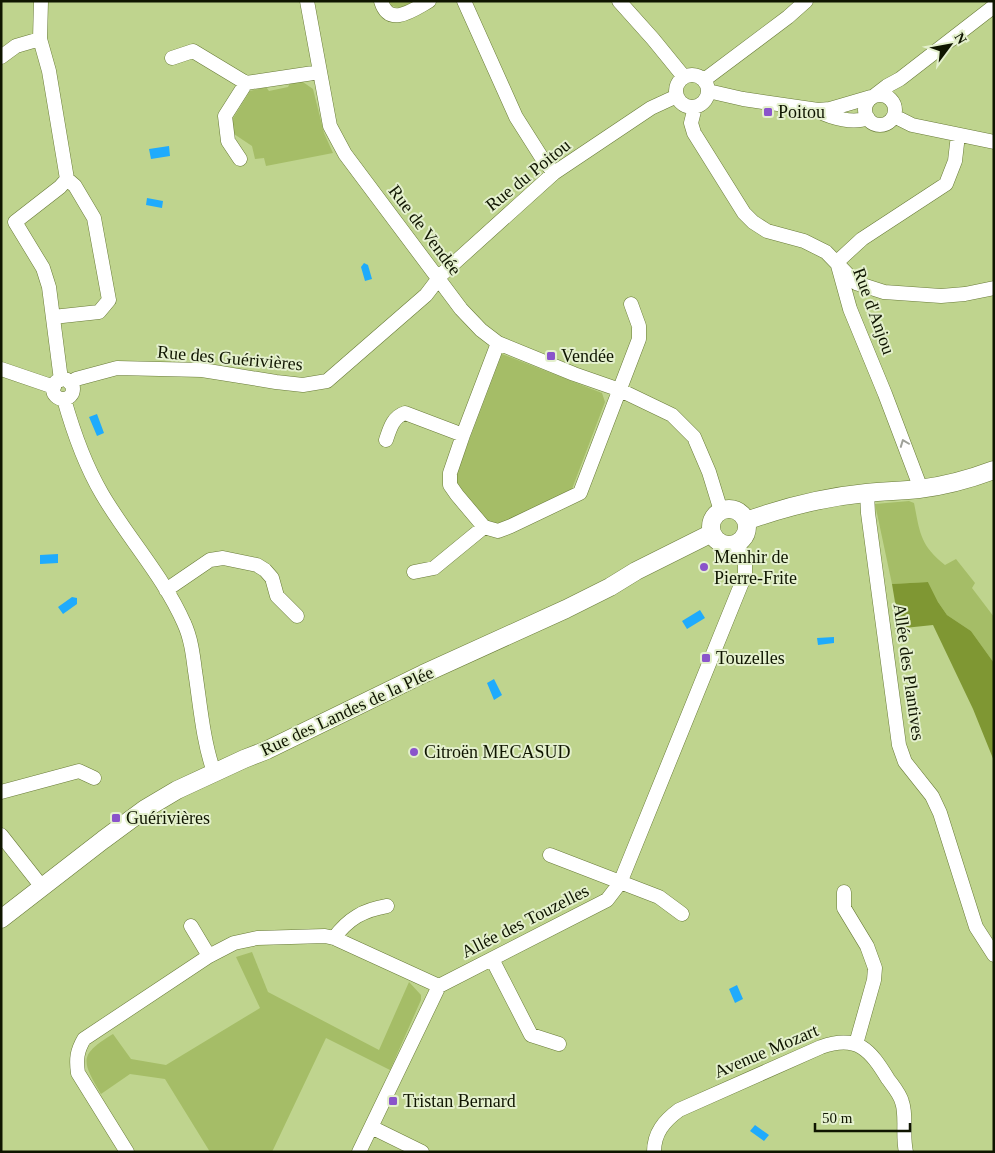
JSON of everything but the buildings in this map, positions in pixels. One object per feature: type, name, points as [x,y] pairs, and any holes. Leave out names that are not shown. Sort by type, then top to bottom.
[{"type":"street","points":[[41,1],[40,39],[49,71],[67,179],[75,186],[94,218],[109,300],[99,312],[53,317]]},
{"type":"street","name":"Rue de Vendée","points":[[307,1],[330,126],[345,154],[461,309],[481,330],[498,343],[574,374],[620,390],[672,415],[694,437],[709,472],[722,511]]},
{"type":"street","points":[[381,1],[388,13],[394,16],[402,15],[429,1]]},
{"type":"street","points":[[464,1],[516,117],[542,158],[554,173]]},
{"type":"street","points":[[618,1],[653,39],[684,77]]},
{"type":"street","points":[[806,1],[706,86],[705,101],[695,107],[682,104],[677,96],[677,86],[684,77],[694,75],[706,86],[743,99],[818,110],[830,109],[878,94],[888,96],[894,110],[912,125],[994,142]]},
{"type":"street","points":[[900,79],[894,110],[888,123],[875,124],[868,118],[866,105],[872,97],[900,79],[992,5]]},
{"type":"street","points":[[1,57],[16,46],[40,39]]},
{"type":"street","points":[[172,58],[193,51],[246,83],[320,72]]},
{"type":"street","points":[[240,159],[228,141],[225,116],[246,83]]},
{"type":"street","name":"Rue du Poitou","points":[[438,279],[554,173],[651,108],[677,96]]},
{"type":"street","points":[[695,107],[691,123],[694,133],[744,213],[753,222],[767,231],[812,244],[826,252],[856,283],[884,292],[941,296],[965,294],[994,288]]},
{"type":"street","points":[[818,110],[829,117],[862,120],[868,118]]},
{"type":"street","name":"Rue d'Anjou","points":[[921,489],[886,394],[850,309],[837,262],[862,239],[946,184],[954,161],[958,134]]},
{"type":"street","points":[[62,383],[49,287],[43,268],[14,222],[60,187],[67,179]]},
{"type":"street","name":"Rue des Guérivières","points":[[62,383],[117,368],[202,370],[303,385],[327,381],[426,295],[438,279]]},
{"type":"street","points":[[498,343],[450,473],[450,485],[457,495],[484,527],[498,531],[580,493],[639,339],[638,326],[632,304]]},
{"type":"street","points":[[1,369],[62,383],[73,388],[71,394],[64,399],[92,475],[103,495],[166,590],[184,623],[192,650],[214,772]]},
{"type":"street","points":[[386,440],[393,422],[399,415],[406,412],[463,435]]},
{"type":"street","points":[[746,521],[830,498],[921,489],[973,478],[994,470]]},
{"type":"street","name":"Allée des Plantives","points":[[867,493],[868,513],[899,745],[905,762],[932,796],[940,813],[976,927],[994,955]]},
{"type":"street","points":[[722,511],[739,512],[746,521],[747,532],[745,537],[736,544],[725,545],[715,538],[712,533],[714,518],[722,511]]},
{"type":"street","points":[[414,572],[434,568],[484,527]]},
{"type":"street","name":"Rue des Landes de la Plée","points":[[1,918],[145,809],[177,790],[267,750],[423,674],[533,625],[712,533]]},
{"type":"street","name":"Allée des Touzelles","points":[[439,986],[607,900],[620,883],[745,575],[745,558],[736,544]]},
{"type":"street","points":[[166,590],[210,560],[223,558],[257,564],[272,578],[277,596],[297,616]]},
{"type":"street","points":[[1,792],[79,772],[94,778]]},
{"type":"street","points":[[1,835],[42,887]]},
{"type":"street","points":[[550,855],[658,897],[682,914]]},
{"type":"street","points":[[844,892],[844,908],[867,946],[875,968],[874,980],[856,1044],[868,1051],[878,1062],[902,1101],[904,1112],[903,1140],[906,1152]]},
{"type":"street","points":[[334,938],[343,925],[370,909],[387,906]]},
{"type":"street","points":[[191,926],[209,956]]},
{"type":"street","points":[[127,1152],[78,1073],[76,1060],[78,1048],[84,1039],[209,956],[234,943],[257,938],[325,936],[334,938],[439,986],[359,1152]]},
{"type":"street","points":[[492,959],[531,1035],[559,1044]]},
{"type":"street","name":"Avenue Mozart","points":[[654,1152],[654,1144],[659,1129],[670,1116],[679,1110],[821,1046],[844,1041],[856,1044]]},
{"type":"street","points":[[370,1127],[422,1152]]},
{"type":"green space","points":[[389,1],[415,1],[400,8],[392,6]]},
{"type":"green space","points":[[300,80],[313,89],[324,133],[333,153],[266,166],[264,158],[255,159],[252,146],[234,134],[232,120],[250,91],[266,87],[269,91],[288,87],[290,83]]},
{"type":"green space","points":[[502,354],[602,393],[605,402],[572,489],[498,525],[486,520],[453,483]]},
{"type":"green space","points":[[909,501],[914,503],[922,538],[930,551],[945,565],[956,559],[975,583],[972,588],[994,617],[994,663],[971,631],[947,615],[928,582],[892,584],[875,504]]},
{"type":"green space","points":[[928,582],[947,615],[971,631],[994,663],[994,761],[973,709],[933,625],[895,629],[896,608],[892,584]]},
{"type":"green space","points":[[252,952],[268,992],[379,1050],[409,982],[421,995],[421,1000],[390,1070],[326,1038],[272,1152],[210,1152],[165,1079],[130,1074],[101,1094],[87,1066],[87,1059],[94,1047],[113,1034],[131,1059],[166,1065],[260,1008],[236,957]]},
{"type":"water","points":[[169,146],[170,156],[151,159],[149,149]]},
{"type":"water","points":[[147,198],[163,201],[162,208],[146,205]]},
{"type":"water","points":[[364,263],[368,265],[372,279],[365,281],[361,267]]},
{"type":"water","points":[[97,414],[104,433],[97,436],[89,417]]},
{"type":"water","points":[[58,554],[58,563],[40,564],[40,555]]},
{"type":"water","points":[[72,597],[77,598],[77,604],[63,614],[58,607]]},
{"type":"water","points":[[700,610],[705,618],[687,629],[682,621]]},
{"type":"water","points":[[834,637],[834,643],[818,645],[817,638]]},
{"type":"water","points":[[494,679],[502,695],[494,700],[487,683]]},
{"type":"water","points":[[737,985],[743,999],[735,1003],[729,989]]},
{"type":"water","points":[[755,1125],[769,1135],[764,1141],[750,1131]]},
{"type":"place","name":"Poitou","points":[[768,112]]},
{"type":"place","name":"Vendée","points":[[551,356]]},
{"type":"place","name":"Menhir de Pierre-Frite","points":[[704,567]]},
{"type":"place","name":"Touzelles","points":[[706,658]]},
{"type":"place","name":"Citroën MECASUD","points":[[414,752]]},
{"type":"place","name":"Guérivières","points":[[116,818]]},
{"type":"place","name":"Tristan Bernard","points":[[393,1101]]}]
